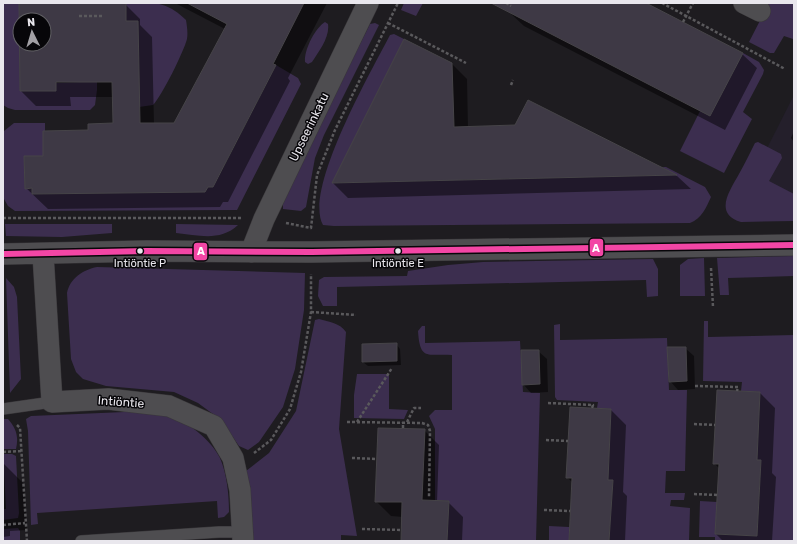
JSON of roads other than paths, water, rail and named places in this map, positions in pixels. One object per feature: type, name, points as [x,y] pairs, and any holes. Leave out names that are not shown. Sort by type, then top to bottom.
[{"type":"street","name":"Upseerinkatu","points":[[251,252],[264,219],[368,3]]},
{"type":"street","points":[[3,254],[147,251],[312,252],[794,245]]},
{"type":"street","points":[[43,254],[52,402]]},
{"type":"street","name":"Intiöntie","points":[[52,402],[108,399],[169,406],[214,426],[233,458],[240,490],[243,536]]},
{"type":"lane","points":[[3,409],[52,402]]},
{"type":"lane","points":[[81,541],[219,532],[243,536]]},
{"type":"place","name":"Intiöntie P","points":[[140,251]]},
{"type":"place","name":"Intiöntie E","points":[[398,251]]}]
